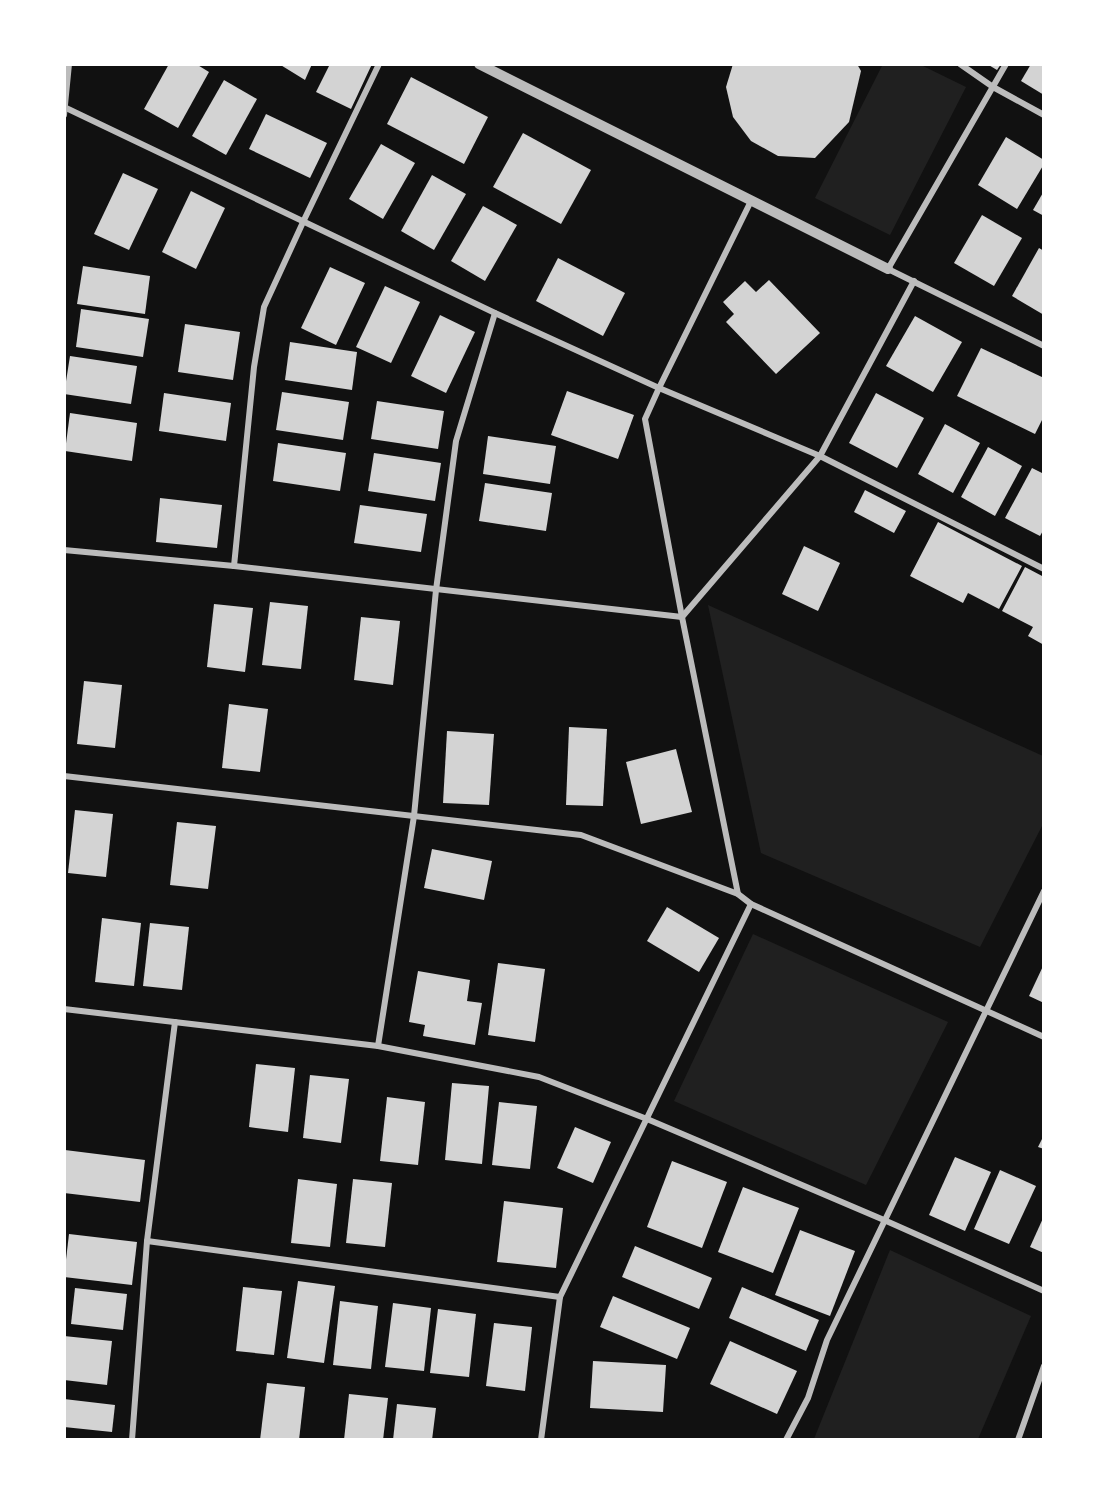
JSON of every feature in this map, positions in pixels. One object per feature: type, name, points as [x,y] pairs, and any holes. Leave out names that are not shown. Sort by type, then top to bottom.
[{"type":"street","points":[[64,115],[69,64]]},
{"type":"street","points":[[234,566],[254,367],[264,307],[379,64]]},
{"type":"street","points":[[479,64],[1044,346]]},
{"type":"street","points":[[960,64],[993,87],[1044,115]]},
{"type":"street","points":[[888,269],[1006,64]]},
{"type":"street","points":[[65,107],[495,313],[658,388],[820,456],[1044,569]]},
{"type":"street","points":[[738,894],[682,618],[645,419],[658,388],[751,201]]},
{"type":"street","points":[[682,618],[820,456],[914,281]]},
{"type":"street","points":[[378,1046],[414,816],[436,590],[456,441],[495,313]]},
{"type":"street","points":[[64,550],[234,566],[682,618]]},
{"type":"street","points":[[64,776],[581,835],[738,894],[751,904],[986,1012],[1044,1036]]},
{"type":"street","points":[[786,1440],[808,1398],[827,1340],[1044,891]]},
{"type":"street","points":[[541,1440],[560,1297],[751,904]]},
{"type":"street","points":[[64,1009],[378,1046],[538,1077],[647,1119],[1044,1291]]},
{"type":"street","points":[[132,1440],[147,1241],[176,1022]]},
{"type":"street","points":[[147,1241],[560,1297]]},
{"type":"street","points":[[1018,1440],[1044,1366]]},
{"type":"shaded area","points":[[883,64],[921,65],[966,87],[890,235],[815,198]]},
{"type":"shaded area","points":[[708,605],[1043,756],[1043,824],[980,947],[761,853]]},
{"type":"shaded area","points":[[753,934],[948,1022],[866,1185],[674,1101]]},
{"type":"shaded area","points":[[890,1250],[1031,1316],[978,1439],[814,1439]]},
{"type":"building","points":[[169,64],[196,64],[209,72],[178,128],[144,109]]},
{"type":"building","points":[[279,64],[312,64],[305,80]]},
{"type":"building","points":[[330,64],[372,64],[351,109],[316,92]]},
{"type":"building","points":[[733,64],[857,64],[861,71],[849,122],[815,158],[778,156],[751,141],[733,117],[726,87]]},
{"type":"building","points":[[987,64],[1001,64],[997,70]]},
{"type":"building","points":[[1031,64],[1044,64],[1044,95],[1021,81]]},
{"type":"building","points":[[411,77],[488,117],[464,164],[387,124]]},
{"type":"building","points":[[224,80],[257,99],[226,155],[192,136]]},
{"type":"building","points":[[266,114],[327,143],[310,178],[249,149]]},
{"type":"building","points":[[523,133],[591,170],[561,224],[493,187]]},
{"type":"building","points":[[1006,137],[1044,160],[1044,164],[1017,209],[978,185]]},
{"type":"building","points":[[381,144],[415,163],[383,219],[349,199]]},
{"type":"building","points":[[123,173],[158,189],[129,250],[94,234]]},
{"type":"building","points":[[432,175],[466,194],[434,250],[401,231]]},
{"type":"building","points":[[191,191],[225,208],[196,269],[162,252]]},
{"type":"building","points":[[1044,191],[1044,216],[1033,210]]},
{"type":"building","points":[[483,206],[517,225],[485,281],[451,261]]},
{"type":"building","points":[[982,215],[1022,238],[994,286],[954,263]]},
{"type":"building","points":[[1039,248],[1044,251],[1044,315],[1012,296]]},
{"type":"building","points":[[558,258],[625,293],[603,336],[536,301]]},
{"type":"building","points":[[83,266],[150,276],[145,314],[77,304]]},
{"type":"building","points":[[330,267],[365,283],[336,345],[301,328]]},
{"type":"building","points":[[769,280],[820,333],[776,374],[726,322],[734,314],[723,302],[745,281],[756,292]]},
{"type":"building","points":[[385,286],[420,302],[391,363],[356,347]]},
{"type":"building","points":[[81,309],[149,319],[143,357],[76,347]]},
{"type":"building","points":[[440,315],[475,332],[446,393],[411,376]]},
{"type":"building","points":[[915,316],[962,342],[933,392],[886,366]]},
{"type":"building","points":[[185,324],[240,332],[233,380],[178,372]]},
{"type":"building","points":[[290,342],[357,352],[352,390],[285,380]]},
{"type":"building","points":[[981,348],[1044,378],[1044,416],[1035,434],[957,396]]},
{"type":"building","points":[[70,356],[137,366],[131,404],[64,394]]},
{"type":"building","points":[[567,391],[634,415],[618,459],[551,435]]},
{"type":"building","points":[[282,392],[349,402],[343,440],[276,430]]},
{"type":"building","points":[[164,393],[231,403],[226,441],[159,431]]},
{"type":"building","points":[[876,393],[924,418],[897,468],[849,443]]},
{"type":"building","points":[[377,401],[444,411],[438,449],[371,439]]},
{"type":"building","points":[[70,413],[137,423],[132,461],[65,451]]},
{"type":"building","points":[[945,424],[980,443],[953,493],[918,474]]},
{"type":"building","points":[[488,436],[556,446],[550,484],[483,474]]},
{"type":"building","points":[[278,443],[346,453],[340,491],[273,481]]},
{"type":"building","points":[[988,447],[1022,466],[995,516],[961,497]]},
{"type":"building","points":[[374,453],[441,463],[435,501],[368,491]]},
{"type":"building","points":[[1032,468],[1044,474],[1044,529],[1040,536],[1005,518]]},
{"type":"building","points":[[485,483],[552,493],[546,531],[479,521]]},
{"type":"building","points":[[865,490],[906,511],[894,533],[854,512]]},
{"type":"building","points":[[160,498],[222,505],[217,548],[156,542]]},
{"type":"building","points":[[360,505],[427,514],[421,552],[354,543]]},
{"type":"building","points":[[938,522],[1022,566],[999,609],[968,593],[963,603],[910,576]]},
{"type":"building","points":[[804,546],[840,563],[818,611],[782,594]]},
{"type":"building","points":[[1025,567],[1044,577],[1044,645],[1028,636],[1033,627],[1002,611]]},
{"type":"building","points":[[270,602],[308,606],[301,669],[262,665]]},
{"type":"building","points":[[214,604],[253,608],[245,672],[207,667]]},
{"type":"building","points":[[361,617],[400,621],[393,685],[354,680]]},
{"type":"building","points":[[84,681],[122,685],[115,748],[77,744]]},
{"type":"building","points":[[229,704],[268,709],[260,772],[222,768]]},
{"type":"building","points":[[569,727],[607,729],[603,806],[566,805]]},
{"type":"building","points":[[447,731],[494,734],[489,805],[443,803]]},
{"type":"building","points":[[676,749],[692,812],[641,824],[626,762]]},
{"type":"building","points":[[75,810],[113,814],[106,877],[68,873]]},
{"type":"building","points":[[177,822],[216,826],[208,889],[170,885]]},
{"type":"building","points":[[432,849],[492,861],[484,900],[424,888]]},
{"type":"building","points":[[667,907],[719,938],[699,972],[647,941]]},
{"type":"building","points":[[102,918],[141,923],[134,986],[95,982]]},
{"type":"building","points":[[150,923],[189,927],[182,990],[143,986]]},
{"type":"building","points":[[498,963],[545,969],[535,1042],[488,1035]]},
{"type":"building","points":[[1044,964],[1044,1003],[1029,996]]},
{"type":"building","points":[[418,971],[470,980],[467,1001],[482,1003],[475,1045],[423,1036],[425,1025],[409,1022]]},
{"type":"building","points":[[256,1064],[295,1068],[288,1132],[249,1127]]},
{"type":"building","points":[[310,1075],[349,1079],[341,1143],[303,1138]]},
{"type":"building","points":[[452,1083],[489,1086],[482,1164],[445,1160]]},
{"type":"building","points":[[387,1097],[425,1102],[418,1165],[380,1161]]},
{"type":"building","points":[[499,1102],[537,1106],[530,1169],[492,1165]]},
{"type":"building","points":[[575,1127],[611,1142],[593,1183],[557,1168]]},
{"type":"building","points":[[1044,1135],[1044,1149],[1038,1147]]},
{"type":"building","points":[[65,1150],[145,1160],[140,1202],[64,1193]]},
{"type":"building","points":[[955,1157],[991,1172],[965,1231],[929,1215]]},
{"type":"building","points":[[672,1161],[727,1182],[702,1248],[647,1227]]},
{"type":"building","points":[[1000,1170],[1036,1186],[1009,1244],[974,1229]]},
{"type":"building","points":[[298,1179],[337,1184],[330,1247],[291,1243]]},
{"type":"building","points":[[353,1179],[392,1183],[385,1247],[346,1243]]},
{"type":"building","points":[[743,1187],[799,1208],[773,1273],[718,1252]]},
{"type":"building","points":[[504,1201],[563,1208],[556,1268],[497,1262]]},
{"type":"building","points":[[1044,1216],[1044,1253],[1030,1247]]},
{"type":"building","points":[[800,1230],[855,1251],[830,1316],[775,1295]]},
{"type":"building","points":[[69,1234],[137,1242],[132,1285],[64,1277]]},
{"type":"building","points":[[635,1246],[712,1278],[699,1309],[622,1277]]},
{"type":"building","points":[[298,1281],[335,1286],[324,1363],[287,1358]]},
{"type":"building","points":[[243,1287],[282,1291],[274,1355],[236,1351]]},
{"type":"building","points":[[742,1287],[819,1320],[806,1351],[729,1318]]},
{"type":"building","points":[[75,1288],[127,1294],[123,1330],[71,1324]]},
{"type":"building","points":[[613,1296],[690,1328],[677,1359],[600,1327]]},
{"type":"building","points":[[340,1301],[378,1306],[371,1369],[333,1365]]},
{"type":"building","points":[[393,1303],[431,1308],[424,1371],[385,1367]]},
{"type":"building","points":[[438,1309],[476,1314],[469,1377],[430,1373]]},
{"type":"building","points":[[494,1323],[532,1327],[525,1391],[486,1386]]},
{"type":"building","points":[[64,1336],[112,1341],[107,1385],[64,1380]]},
{"type":"building","points":[[730,1341],[797,1371],[777,1414],[710,1384]]},
{"type":"building","points":[[593,1361],[666,1365],[663,1412],[590,1408]]},
{"type":"building","points":[[267,1383],[305,1387],[299,1440],[260,1440]]},
{"type":"building","points":[[349,1394],[388,1398],[383,1440],[344,1440]]},
{"type":"building","points":[[64,1399],[115,1405],[112,1432],[64,1427]]},
{"type":"building","points":[[397,1404],[436,1408],[432,1440],[393,1440]]}]
